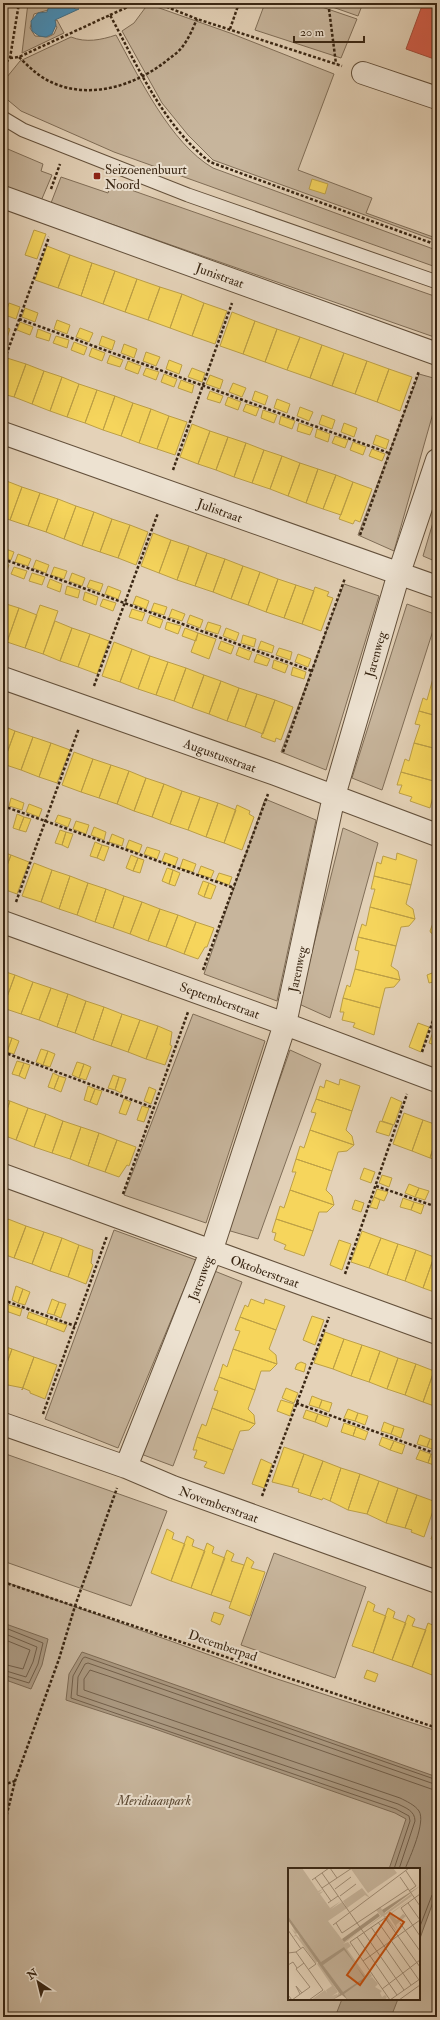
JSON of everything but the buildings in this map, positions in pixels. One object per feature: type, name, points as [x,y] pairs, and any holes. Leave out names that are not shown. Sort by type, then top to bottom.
[{"type":"street","points":[[362,73],[437,98]]},
{"type":"street","name":"Junistraat","points":[[3,197],[432,352]]},
{"type":"street","name":"Julistraat","points":[[3,433],[437,587]]},
{"type":"street","name":"Jarenweg","points":[[126,1467],[211,1252],[286,1024],[334,796],[399,573],[437,460]]},
{"type":"street","name":"Augustusstraat","points":[[3,678],[275,774],[437,835]]},
{"type":"street","name":"Septemberstraat","points":[[6,923],[196,991],[437,1081]]},
{"type":"street","name":"Oktoberstraat","points":[[3,1175],[437,1333]]},
{"type":"street","name":"Novemberstraat","points":[[3,1424],[126,1467],[173,1487],[254,1517],[437,1582]]},
{"type":"lane","points":[[3,118],[23,130],[188,195],[437,282]]},
{"type":"path","points":[[3,66],[10,58],[19,3]]},
{"type":"path","points":[[10,58],[19,57],[137,3]]},
{"type":"path","points":[[157,3],[197,19],[362,73]]},
{"type":"path","points":[[230,29],[240,3]]},
{"type":"path","points":[[329,9],[336,64]]},
{"type":"path","points":[[110,15],[142,77],[160,107],[201,155],[210,162],[437,245]]},
{"type":"path","points":[[19,57],[45,79],[64,86],[85,90],[121,85],[153,72],[182,47],[197,19]]},
{"type":"path","points":[[3,364],[19,319],[50,214],[60,163]]},
{"type":"path","points":[[6,923],[46,821],[166,491],[239,282]]},
{"type":"path","points":[[19,319],[389,453]]},
{"type":"path","points":[[35,1435],[234,888],[389,453],[432,352]]},
{"type":"path","points":[[3,559],[312,671]]},
{"type":"path","points":[[3,806],[234,888]]},
{"type":"path","points":[[436,964],[437,959]]},
{"type":"path","points":[[254,1517],[337,1297],[437,1009]]},
{"type":"path","points":[[3,1052],[154,1108]]},
{"type":"path","points":[[376,1186],[437,1207]]},
{"type":"path","points":[[3,1300],[75,1326]]},
{"type":"path","points":[[296,1403],[437,1454]]},
{"type":"path","points":[[3,1830],[15,1781],[59,1659],[75,1606],[115,1492],[126,1467]]},
{"type":"path","name":"Decemberpad","points":[[3,1582],[437,1728]]},
{"type":"path","points":[[3,1785],[15,1781]]},
{"type":"path","points":[[434,2017],[437,2008]]},
{"type":"green space","points":[[28,3],[51,3],[48,10],[34,14],[30,28],[35,36],[48,37],[54,34],[57,27],[53,22],[57,20],[64,33],[22,53]]},
{"type":"green space","points":[[265,3],[310,3],[357,19],[341,58],[255,30]]},
{"type":"green space","points":[[321,3],[363,3],[358,16]]},
{"type":"green space","points":[[148,4],[230,33],[334,74],[298,170],[372,198],[366,213],[433,237],[435,232],[437,233],[437,241],[213,160],[188,135],[162,103],[122,31],[134,23]]},
{"type":"green space","points":[[116,35],[157,108],[169,126],[197,157],[213,168],[436,250],[433,266],[114,152],[21,111],[3,96],[3,79],[7,77],[20,61],[71,37],[82,40],[94,40]]},
{"type":"green space","points":[[3,147],[43,164],[41,171],[52,175],[41,201],[3,188]]},
{"type":"green space","points":[[61,177],[108,193],[111,183],[437,297],[437,338],[51,203]]},
{"type":"green space","points":[[419,374],[437,379],[437,399],[394,551],[358,535]]},
{"type":"green space","points":[[437,509],[437,562],[423,556]]},
{"type":"green space","points":[[344,584],[379,596],[326,770],[281,752]]},
{"type":"green space","points":[[407,604],[437,615],[437,618],[382,790],[352,778]]},
{"type":"green space","points":[[265,799],[316,820],[277,1001],[204,974]]},
{"type":"green space","points":[[343,828],[378,843],[330,1018],[299,1004]]},
{"type":"green space","points":[[193,1014],[265,1041],[206,1223],[124,1195]]},
{"type":"green space","points":[[290,1050],[321,1064],[258,1239],[227,1230]]},
{"type":"green space","points":[[114,1230],[196,1260],[118,1448],[45,1419]]},
{"type":"green space","points":[[212,1270],[242,1282],[173,1466],[141,1454]]},
{"type":"green space","points":[[3,1453],[167,1511],[131,1606],[3,1561]]},
{"type":"green space","points":[[274,1553],[366,1587],[335,1678],[241,1645]]},
{"type":"green space","name":"Meridiaanpark","points":[[3,1581],[271,1677],[437,1731],[437,2017],[3,2017]]},
{"type":"water","points":[[3,1623],[48,1639],[42,1665],[31,1689],[3,1679]]},
{"type":"water","points":[[82,1652],[437,1777],[437,1891],[420,1938],[420,1868],[389,1868],[406,1819],[395,1813],[155,1729],[66,1700],[69,1674]]},
{"type":"water","points":[[342,2000],[398,2000],[391,2017],[335,2017]]},
{"type":"place","name":"Seizoenenbuurt Noord","points":[[97,176]]}]
